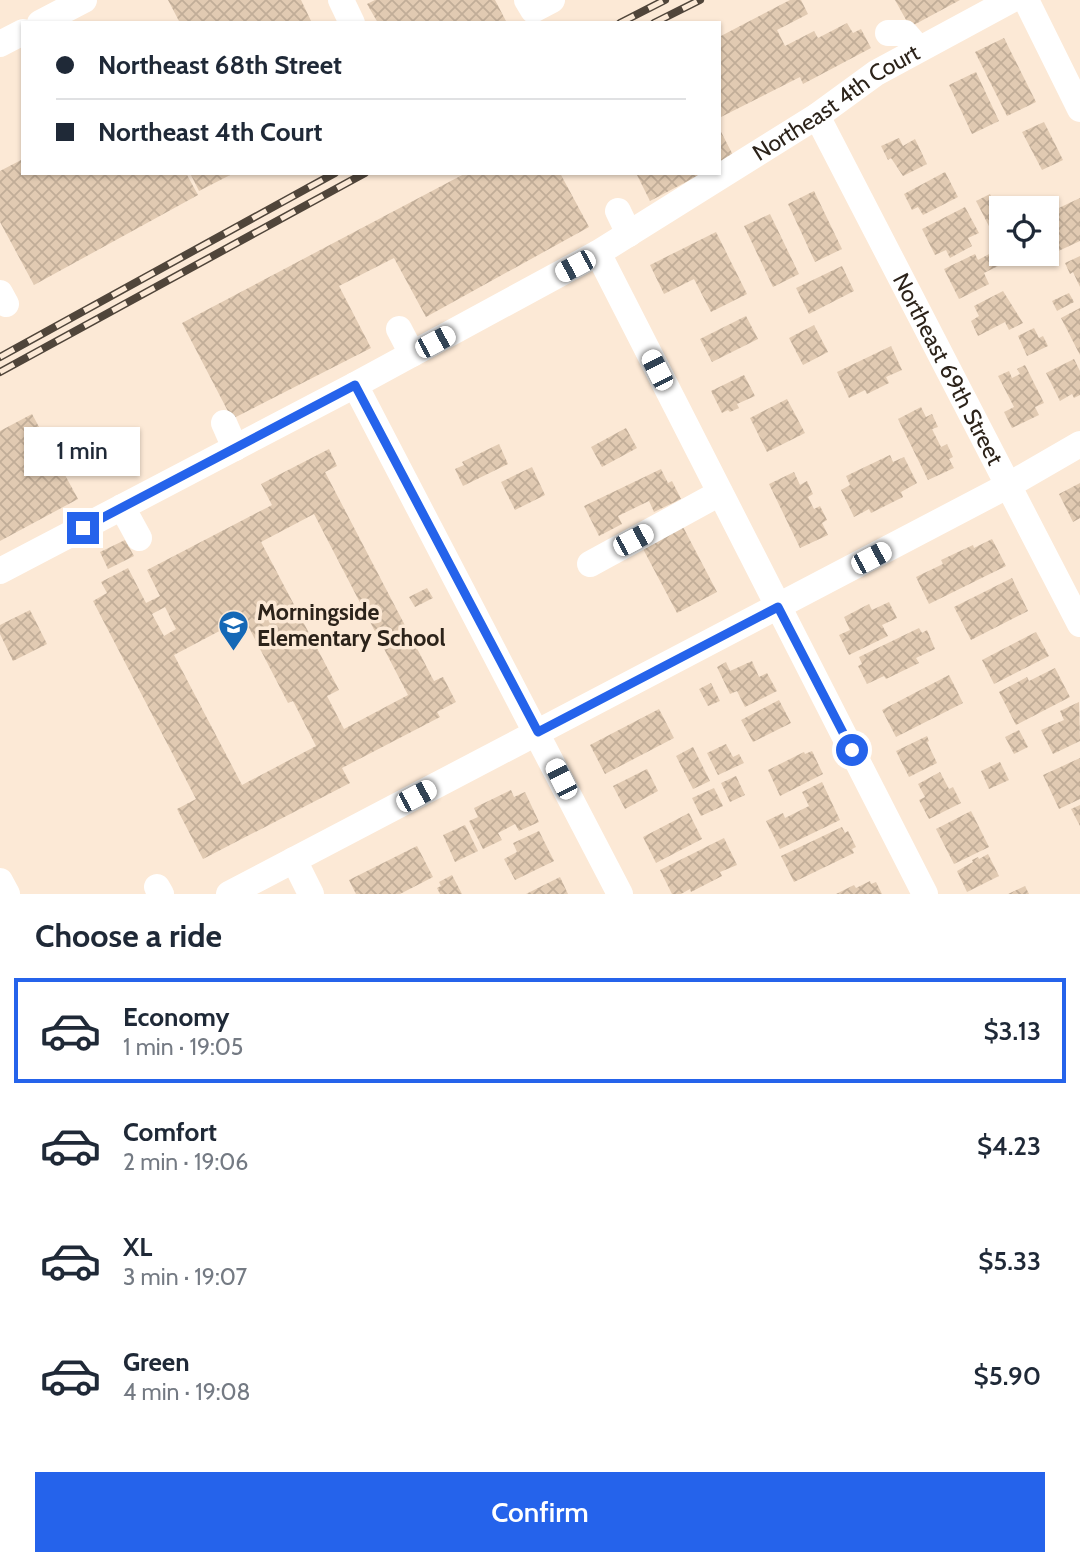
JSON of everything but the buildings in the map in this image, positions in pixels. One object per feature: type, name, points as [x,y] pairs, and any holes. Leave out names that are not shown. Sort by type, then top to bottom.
[{"type":"street","points":[[341,0],[351,21]]},
{"type":"street","name":"Northeast 4th Court","points":[[721,169],[817,116],[876,73],[1011,0]]},
{"type":"street","points":[[1026,0],[1080,109]]},
{"type":"street","points":[[46,21],[76,10]]},
{"type":"street","points":[[0,44],[21,33]]},
{"type":"street","points":[[888,33],[905,33],[919,49]]},
{"type":"street","name":"Northeast 69th Street","points":[[817,116],[1080,624]]},
{"type":"street","name":"Northeast 4th Court","points":[[0,571],[106,507],[235,448],[598,253],[623,223],[710,175]]},
{"type":"street","points":[[598,253],[925,894]]},
{"type":"street","points":[[399,329],[412,354]]},
{"type":"street","points":[[355,385],[620,894]]},
{"type":"street","points":[[224,423],[235,448]]},
{"type":"street","points":[[229,894],[1009,485],[1080,444]]},
{"type":"street","points":[[590,564],[720,493]]},
{"type":"street","points":[[106,507],[139,538]]},
{"type":"street","points":[[294,860],[311,894]]},
{"type":"street","points":[[0,881],[7,894]]},
{"type":"railway","points":[[624,21],[665,0]]},
{"type":"railway","points":[[658,21],[700,0]]},
{"type":"railway","points":[[0,357],[331,175]]},
{"type":"railway","points":[[0,372],[361,175]]},
{"type":"place","name":"Morningside Elementary School","points":[[234,652]]},
{"type":"route","points":[[83,528],[355,385],[538,732],[778,607],[852,750]]}]
